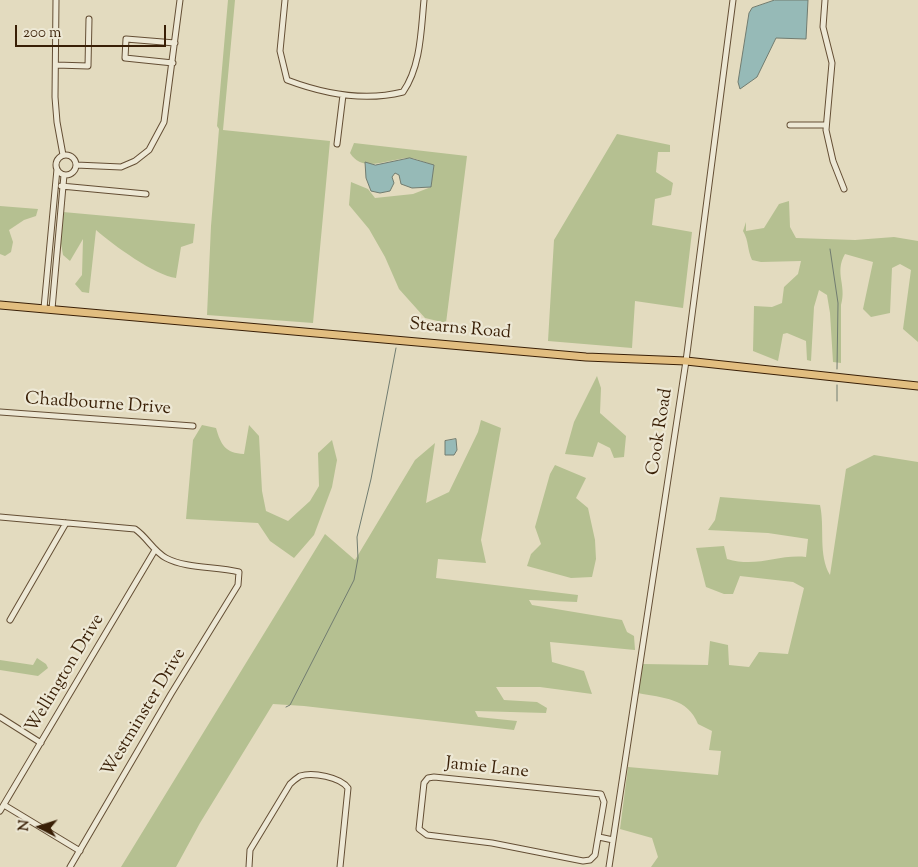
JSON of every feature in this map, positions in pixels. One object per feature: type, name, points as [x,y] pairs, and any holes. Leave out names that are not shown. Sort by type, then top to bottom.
[{"type":"main road","name":"Stearns Road","points":[[0,304],[581,357],[686,361],[918,386]]},
{"type":"street","points":[[56,0],[57,122],[63,154]]},
{"type":"street","points":[[76,165],[121,167],[135,161],[149,150],[164,122],[176,43],[180,0]]},
{"type":"street","points":[[285,2],[280,51],[287,80],[312,90],[370,97],[403,92],[409,83],[418,52],[424,0]]},
{"type":"street","name":"Cook Road","points":[[609,867],[686,361],[733,0]]},
{"type":"street","points":[[825,0],[823,27],[832,63],[826,125],[833,161],[844,189]]},
{"type":"street","points":[[56,65],[88,66],[89,19]]},
{"type":"street","points":[[173,63],[125,58],[126,39],[176,43]]},
{"type":"street","points":[[337,144],[343,95]]},
{"type":"street","points":[[790,125],[826,125]]},
{"type":"street","points":[[63,154],[72,156],[76,165],[73,172],[64,175]]},
{"type":"street","points":[[48,308],[56,162],[63,154]]},
{"type":"street","points":[[57,170],[64,175]]},
{"type":"street","points":[[48,308],[64,175]]},
{"type":"street","points":[[55,185],[146,194]]},
{"type":"street","name":"Chadbourne Drive","points":[[0,412],[193,426]]},
{"type":"street","points":[[0,517],[135,529],[146,536],[155,550]]},
{"type":"street","points":[[10,620],[66,523]]},
{"type":"street","name":"Westminster Drive","points":[[70,867],[171,694],[238,585],[239,572],[180,562],[166,558],[155,550]]},
{"type":"street","name":"Wellington Drive","points":[[0,811],[155,550]]},
{"type":"street","points":[[0,717],[41,743]]},
{"type":"street","points":[[249,867],[250,850],[290,784],[299,776],[343,782],[348,788],[340,867]]},
{"type":"street","name":"Jamie Lane","points":[[434,777],[596,792],[601,794],[604,802],[599,837],[595,855],[588,861],[492,843],[427,835],[419,828],[424,783],[428,778],[434,777]]},
{"type":"street","points":[[4,805],[80,851]]},
{"type":"street","points":[[599,837],[613,840]]},
{"type":"green space","points":[[228,0],[235,0],[223,130],[330,141],[313,323],[207,315],[211,226],[219,129],[217,126]]},
{"type":"green space","points":[[617,134],[670,145],[670,152],[658,152],[656,172],[673,183],[671,195],[655,199],[652,225],[692,232],[683,308],[635,301],[632,348],[548,341],[554,240]]},
{"type":"green space","points":[[354,143],[467,156],[446,323],[425,318],[399,289],[385,257],[369,229],[349,205],[351,182],[368,189],[375,198],[413,194],[431,187],[434,165],[411,158],[370,164],[363,163],[350,153]]},
{"type":"green space","points":[[789,201],[790,227],[796,238],[855,240],[894,237],[918,241],[918,342],[903,329],[911,270],[900,264],[892,268],[890,313],[871,317],[863,309],[873,262],[845,254],[840,273],[843,291],[841,305],[841,363],[833,362],[827,295],[819,290],[814,307],[811,361],[807,360],[806,341],[787,333],[783,334],[778,361],[753,351],[754,306],[772,307],[782,303],[784,287],[798,274],[801,261],[761,262],[752,260],[743,231],[746,222],[746,231],[764,228],[779,204]]},
{"type":"green space","points":[[0,206],[38,209],[36,216],[24,220],[9,230],[13,242],[11,252],[5,256],[0,254]]},
{"type":"green space","points":[[63,212],[195,224],[193,243],[181,247],[176,278],[146,266],[96,230],[89,293],[82,292],[75,284],[82,275],[83,239],[70,261],[63,255],[60,238]]},
{"type":"green space","points":[[597,376],[601,388],[600,413],[626,436],[624,457],[614,458],[610,448],[598,442],[593,457],[565,454],[574,422]]},
{"type":"green space","points":[[481,420],[501,428],[481,540],[486,563],[438,559],[436,578],[578,595],[577,602],[529,600],[532,605],[622,620],[627,632],[634,636],[635,650],[550,642],[552,662],[584,671],[592,694],[540,687],[496,687],[504,700],[537,702],[547,708],[546,713],[475,711],[478,717],[517,721],[514,730],[273,704],[200,823],[176,867],[121,867],[325,534],[355,560],[415,460],[435,443],[426,503],[449,492],[478,432]]},
{"type":"green space","points":[[202,425],[216,428],[222,443],[232,452],[244,454],[249,425],[259,436],[262,491],[266,511],[288,521],[310,501],[319,486],[318,453],[332,440],[337,460],[332,487],[314,535],[294,558],[270,541],[258,523],[186,519],[193,440]]},
{"type":"green space","points":[[874,455],[918,462],[918,867],[651,867],[658,857],[652,838],[620,829],[628,767],[718,775],[721,751],[709,750],[712,731],[698,724],[694,715],[681,704],[665,698],[638,693],[642,664],[708,665],[710,641],[728,645],[729,665],[749,667],[759,652],[788,654],[804,588],[793,582],[740,576],[733,594],[724,594],[706,587],[696,548],[724,546],[727,559],[748,562],[786,557],[806,557],[808,539],[768,533],[708,530],[715,520],[720,497],[820,505],[824,559],[830,575],[846,469]]},
{"type":"green space","points":[[555,465],[586,478],[576,498],[588,508],[595,540],[596,559],[592,577],[571,578],[527,566],[531,554],[541,544],[535,527],[550,474]]},
{"type":"green space","points":[[37,658],[46,664],[48,668],[38,676],[0,670],[0,660],[33,665]]},
{"type":"water","points":[[775,0],[808,0],[806,39],[776,38],[757,77],[740,89],[738,82],[749,13],[752,8]]},
{"type":"water","points":[[410,158],[434,165],[431,187],[412,188],[401,184],[399,175],[395,173],[392,177],[394,183],[390,191],[380,193],[371,191],[366,178],[365,162],[375,165]]},
{"type":"water","points":[[456,439],[457,450],[454,455],[445,455],[445,441]]},
{"type":"waterway","points":[[830,249],[838,303],[837,369]]},
{"type":"waterway","points":[[286,707],[290,705],[354,580],[358,558],[357,537],[371,479],[396,348]]},
{"type":"waterway","points":[[837,385],[837,401]]}]
